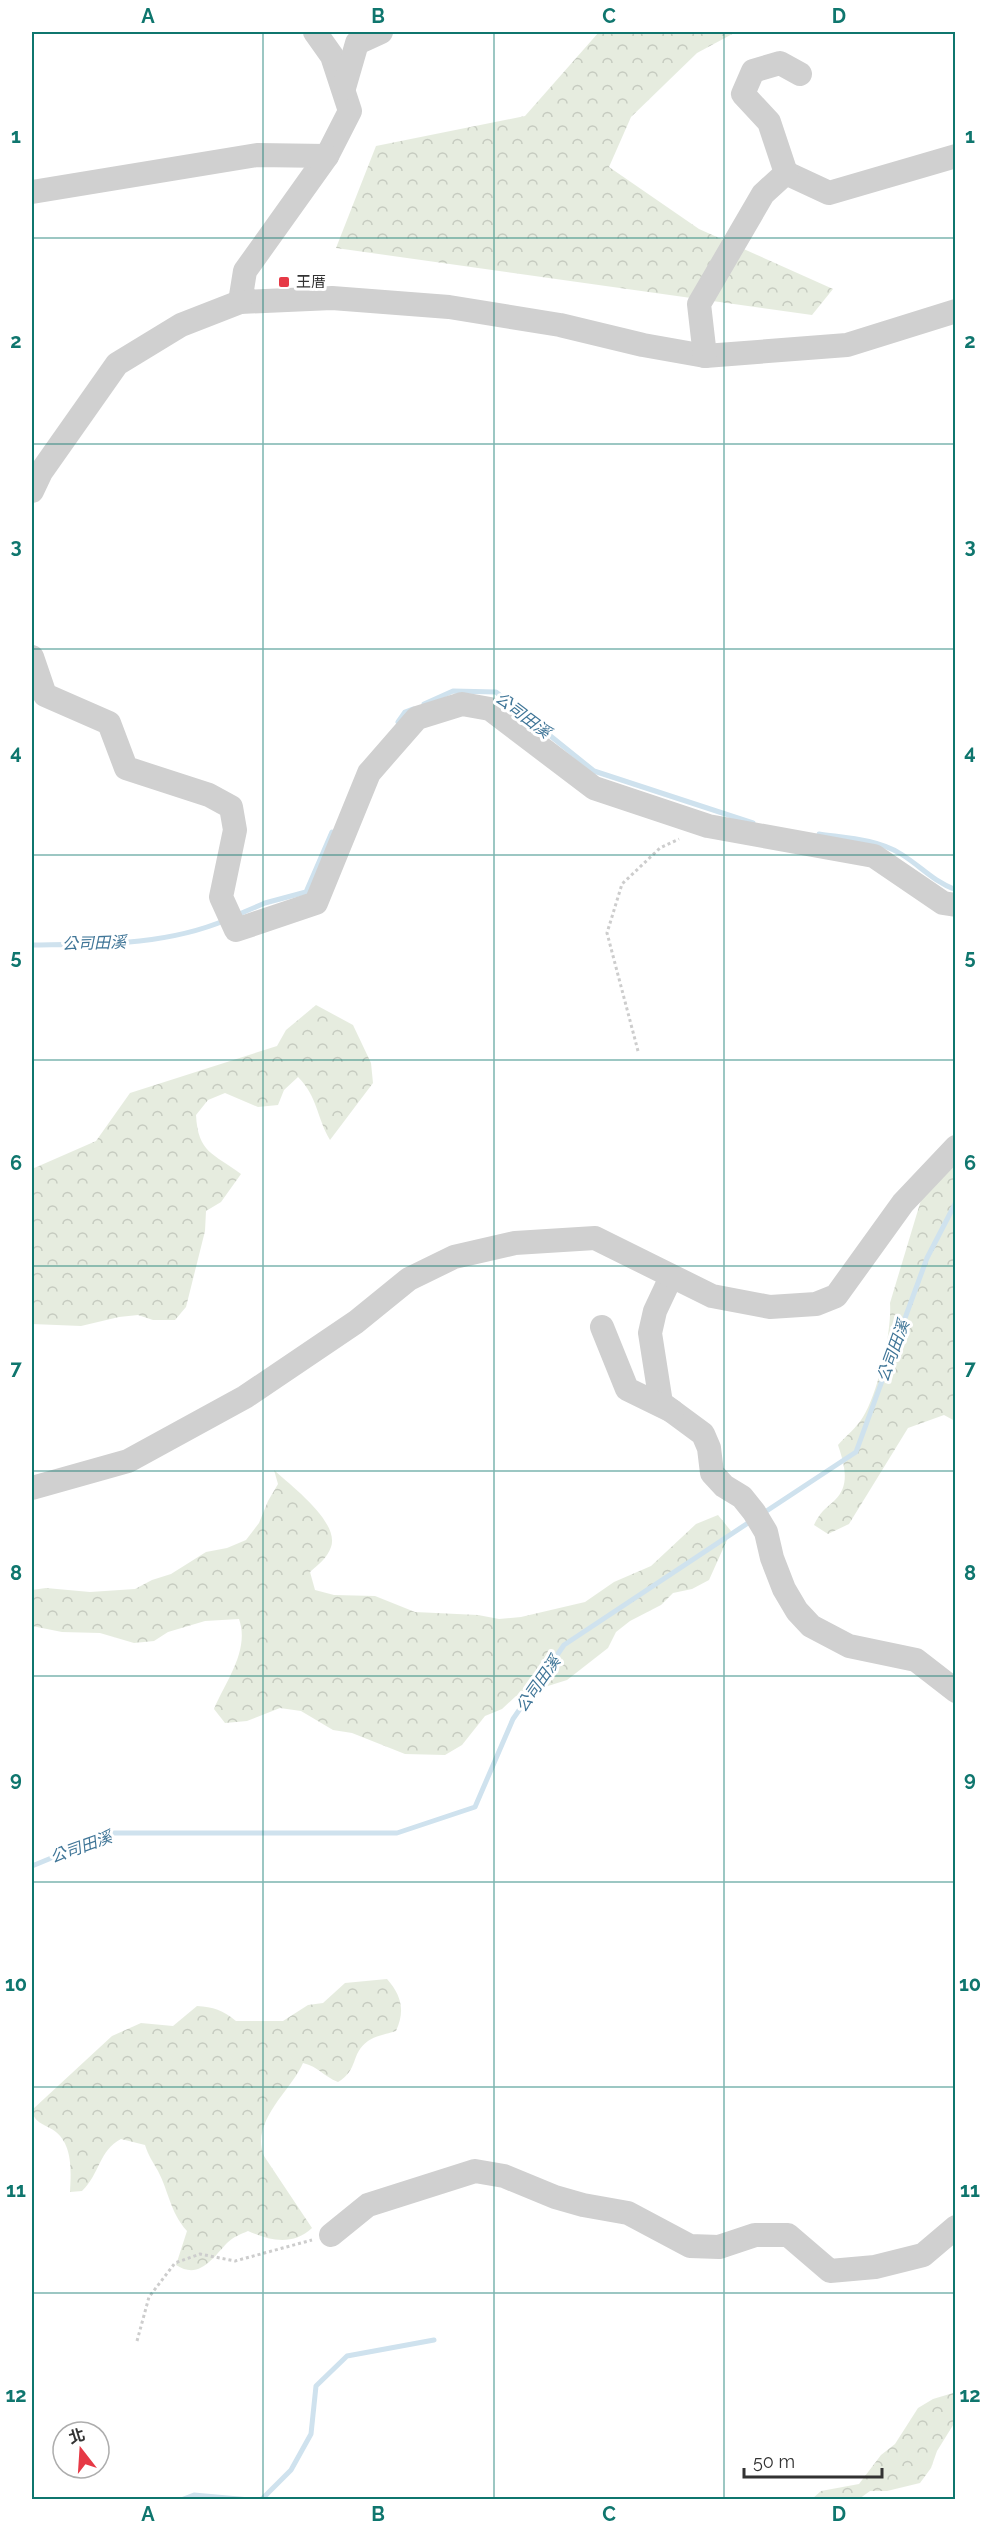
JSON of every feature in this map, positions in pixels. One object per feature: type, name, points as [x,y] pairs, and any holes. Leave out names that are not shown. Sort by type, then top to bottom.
[{"type":"street","points":[[240,302],[245,271],[327,156],[350,111],[332,56],[315,32]]},
{"type":"street","points":[[344,88],[357,43],[381,32]]},
{"type":"street","points":[[800,74],[780,63],[753,71],[743,94],[769,122],[786,172],[829,193],[956,156]]},
{"type":"street","points":[[32,192],[257,155],[327,156]]},
{"type":"street","points":[[705,356],[699,304],[763,194],[786,172]]},
{"type":"street","points":[[32,490],[41,472],[117,364],[181,325],[240,302],[332,298],[449,306],[560,325],[644,345],[705,356],[847,345],[956,311]]},
{"type":"street","points":[[32,657],[45,695],[109,723],[126,768],[209,795],[231,807],[235,830],[221,897],[224,908],[236,930],[316,903],[369,773],[417,718],[462,704],[490,709],[594,788],[708,826],[874,856],[943,903],[956,905]]},
{"type":"street","points":[[32,1488],[128,1461],[245,1397],[356,1322],[409,1279],[453,1257],[515,1243],[595,1238],[712,1296],[770,1307],[816,1304],[837,1296],[903,1203],[956,1147]]},
{"type":"street","points":[[671,1277],[655,1311],[650,1333],[661,1403],[703,1434],[709,1448],[712,1473],[724,1486],[742,1497],[760,1522],[784,1588],[797,1611],[811,1626],[849,1646],[916,1660],[956,1691]]},
{"type":"street","points":[[602,1328],[627,1389],[672,1411]]},
{"type":"street","points":[[331,2235],[368,2205],[476,2171],[504,2176],[555,2197],[583,2205],[628,2213],[690,2246],[719,2247],[755,2235],[788,2235],[830,2271],[875,2267],[923,2255],[956,2227]]},
{"type":"path","points":[[638,1051],[607,933],[622,884],[660,848],[708,826]]},
{"type":"path","points":[[136,2340],[148,2297],[175,2264],[201,2254],[235,2261],[331,2235]]},
{"type":"green space","points":[[599,32],[736,32],[697,53],[631,117],[609,167],[699,229],[833,289],[812,315],[336,248],[376,146],[525,116]]},
{"type":"green space","points":[[316,1005],[353,1025],[371,1063],[373,1083],[330,1140],[313,1099],[305,1084],[298,1077],[284,1090],[278,1105],[258,1107],[225,1093],[208,1100],[196,1115],[200,1137],[209,1151],[241,1174],[221,1202],[206,1211],[205,1231],[186,1307],[175,1320],[153,1320],[138,1315],[81,1326],[32,1324],[32,1169],[96,1141],[130,1093],[277,1046],[286,1030]]},
{"type":"green space","points":[[955,1159],[955,1421],[944,1415],[908,1428],[849,1524],[828,1534],[814,1525],[843,1488],[845,1474],[838,1445],[861,1421],[874,1393],[889,1330],[890,1303],[924,1190]]},
{"type":"green space","points":[[274,1470],[312,1505],[328,1527],[332,1537],[331,1547],[327,1554],[310,1572],[315,1590],[334,1595],[375,1596],[415,1612],[478,1615],[499,1619],[521,1617],[585,1602],[614,1582],[651,1566],[696,1524],[718,1515],[731,1531],[709,1580],[692,1589],[673,1593],[661,1605],[630,1621],[616,1632],[608,1648],[567,1680],[516,1696],[502,1709],[485,1716],[462,1745],[445,1755],[405,1754],[352,1733],[333,1730],[301,1711],[280,1708],[247,1721],[225,1723],[214,1709],[239,1654],[242,1631],[239,1619],[205,1621],[168,1632],[154,1641],[134,1643],[100,1633],[62,1632],[32,1626],[32,1590],[46,1588],[90,1592],[135,1589],[171,1574],[206,1552],[227,1548],[246,1540],[259,1523],[278,1484]]},
{"type":"green space","points":[[387,1979],[399,1998],[401,2010],[396,2031],[378,2036],[362,2046],[349,2072],[338,2082],[303,2063],[274,2107],[262,2131],[261,2143],[264,2156],[312,2228],[305,2234],[281,2240],[248,2231],[229,2241],[210,2261],[198,2269],[184,2269],[176,2265],[187,2231],[177,2217],[145,2145],[121,2139],[108,2149],[93,2177],[82,2191],[70,2192],[70,2160],[66,2144],[56,2132],[35,2118],[32,2110],[112,2036],[141,2023],[173,2026],[197,2006],[218,2010],[236,2021],[283,2021],[308,2005],[323,2003],[345,1983]]},
{"type":"green space","points":[[953,2393],[955,2395],[955,2422],[937,2451],[931,2468],[920,2483],[887,2491],[870,2491],[859,2499],[812,2499],[821,2491],[859,2484],[881,2455],[895,2444],[918,2408],[933,2399]]},
{"type":"waterway","name":"公司田溪","points":[[424,704],[453,691],[496,692],[594,771],[753,823]]},
{"type":"waterway","name":"公司田溪","points":[[398,722],[405,712],[413,709]]},
{"type":"waterway","name":"公司田溪","points":[[237,915],[265,903],[306,892],[332,832]]},
{"type":"waterway","name":"公司田溪","points":[[819,834],[861,840],[892,849],[940,882],[956,890]]},
{"type":"waterway","name":"公司田溪","points":[[32,945],[106,944],[155,939],[179,935],[226,920]]},
{"type":"waterway","name":"公司田溪","points":[[762,1514],[856,1452],[927,1258],[956,1202]]},
{"type":"waterway","name":"公司田溪","points":[[32,1866],[112,1833],[397,1833],[475,1807],[513,1719],[564,1645],[751,1521]]},
{"type":"waterway","points":[[261,2500],[291,2470],[311,2434],[316,2386],[347,2356],[434,2340]]},
{"type":"waterway","points":[[181,2500],[194,2495],[250,2500]]},
{"type":"place","name":"王厝","points":[[284,282]]}]
